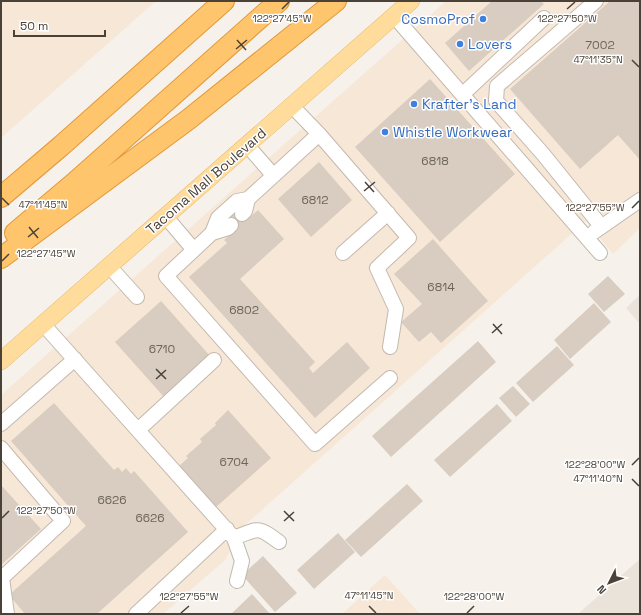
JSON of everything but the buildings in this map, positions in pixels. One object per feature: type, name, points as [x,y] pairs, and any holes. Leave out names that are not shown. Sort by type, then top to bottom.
[{"type":"highway","points":[[119,95],[208,1]]},
{"type":"highway","points":[[1,197],[119,95],[224,1]]},
{"type":"highway","points":[[1,244],[73,184],[279,1]]},
{"type":"highway","points":[[1,258],[189,119],[336,1]]},
{"type":"main road","name":"Tacoma Mall Boulevard","points":[[1,361],[411,1]]},
{"type":"lane","points":[[596,1],[497,86],[496,101],[543,154],[601,226]]},
{"type":"lane","points":[[394,16],[600,253]]},
{"type":"lane","points":[[463,94],[544,18]]},
{"type":"lane","points":[[292,106],[319,134],[409,238],[377,268],[396,309],[390,347]]},
{"type":"lane","points":[[319,134],[248,199],[237,201],[218,218],[212,233],[166,276],[315,444],[390,378]]},
{"type":"lane","points":[[246,146],[273,175]]},
{"type":"lane","points":[[242,214],[246,211],[248,199]]},
{"type":"lane","points":[[587,238],[601,226],[640,200]]},
{"type":"lane","points":[[343,253],[388,213]]},
{"type":"lane","points":[[166,217],[194,250]]},
{"type":"lane","points":[[212,233],[228,228],[231,225]]},
{"type":"lane","points":[[109,266],[137,297]]},
{"type":"lane","points":[[43,324],[230,534],[242,561],[237,581]]},
{"type":"lane","points":[[1,424],[75,359]]},
{"type":"lane","points":[[138,430],[214,360]]},
{"type":"lane","points":[[1,448],[63,520],[2,578],[7,614]]},
{"type":"lane","points":[[136,614],[230,534],[263,530],[279,542]]},
{"type":"shaded area","points":[[1,1],[156,1],[1,138]]},
{"type":"shaded area","points":[[446,1],[640,1],[640,228],[613,254],[586,221],[245,525],[225,560],[163,614],[1,614],[1,395]]},
{"type":"shaded area","points":[[640,295],[640,324],[626,308]]},
{"type":"shaded area","points":[[640,559],[640,614],[578,614]]},
{"type":"shaded area","points":[[385,575],[420,614],[342,614]]},
{"type":"place","name":"CosmoProf","points":[[483,19]]},
{"type":"place","name":"Lovers","points":[[460,44]]},
{"type":"place","name":"Krafter's Land","points":[[414,104]]},
{"type":"place","name":"Whistle Workwear","points":[[385,132]]}]
